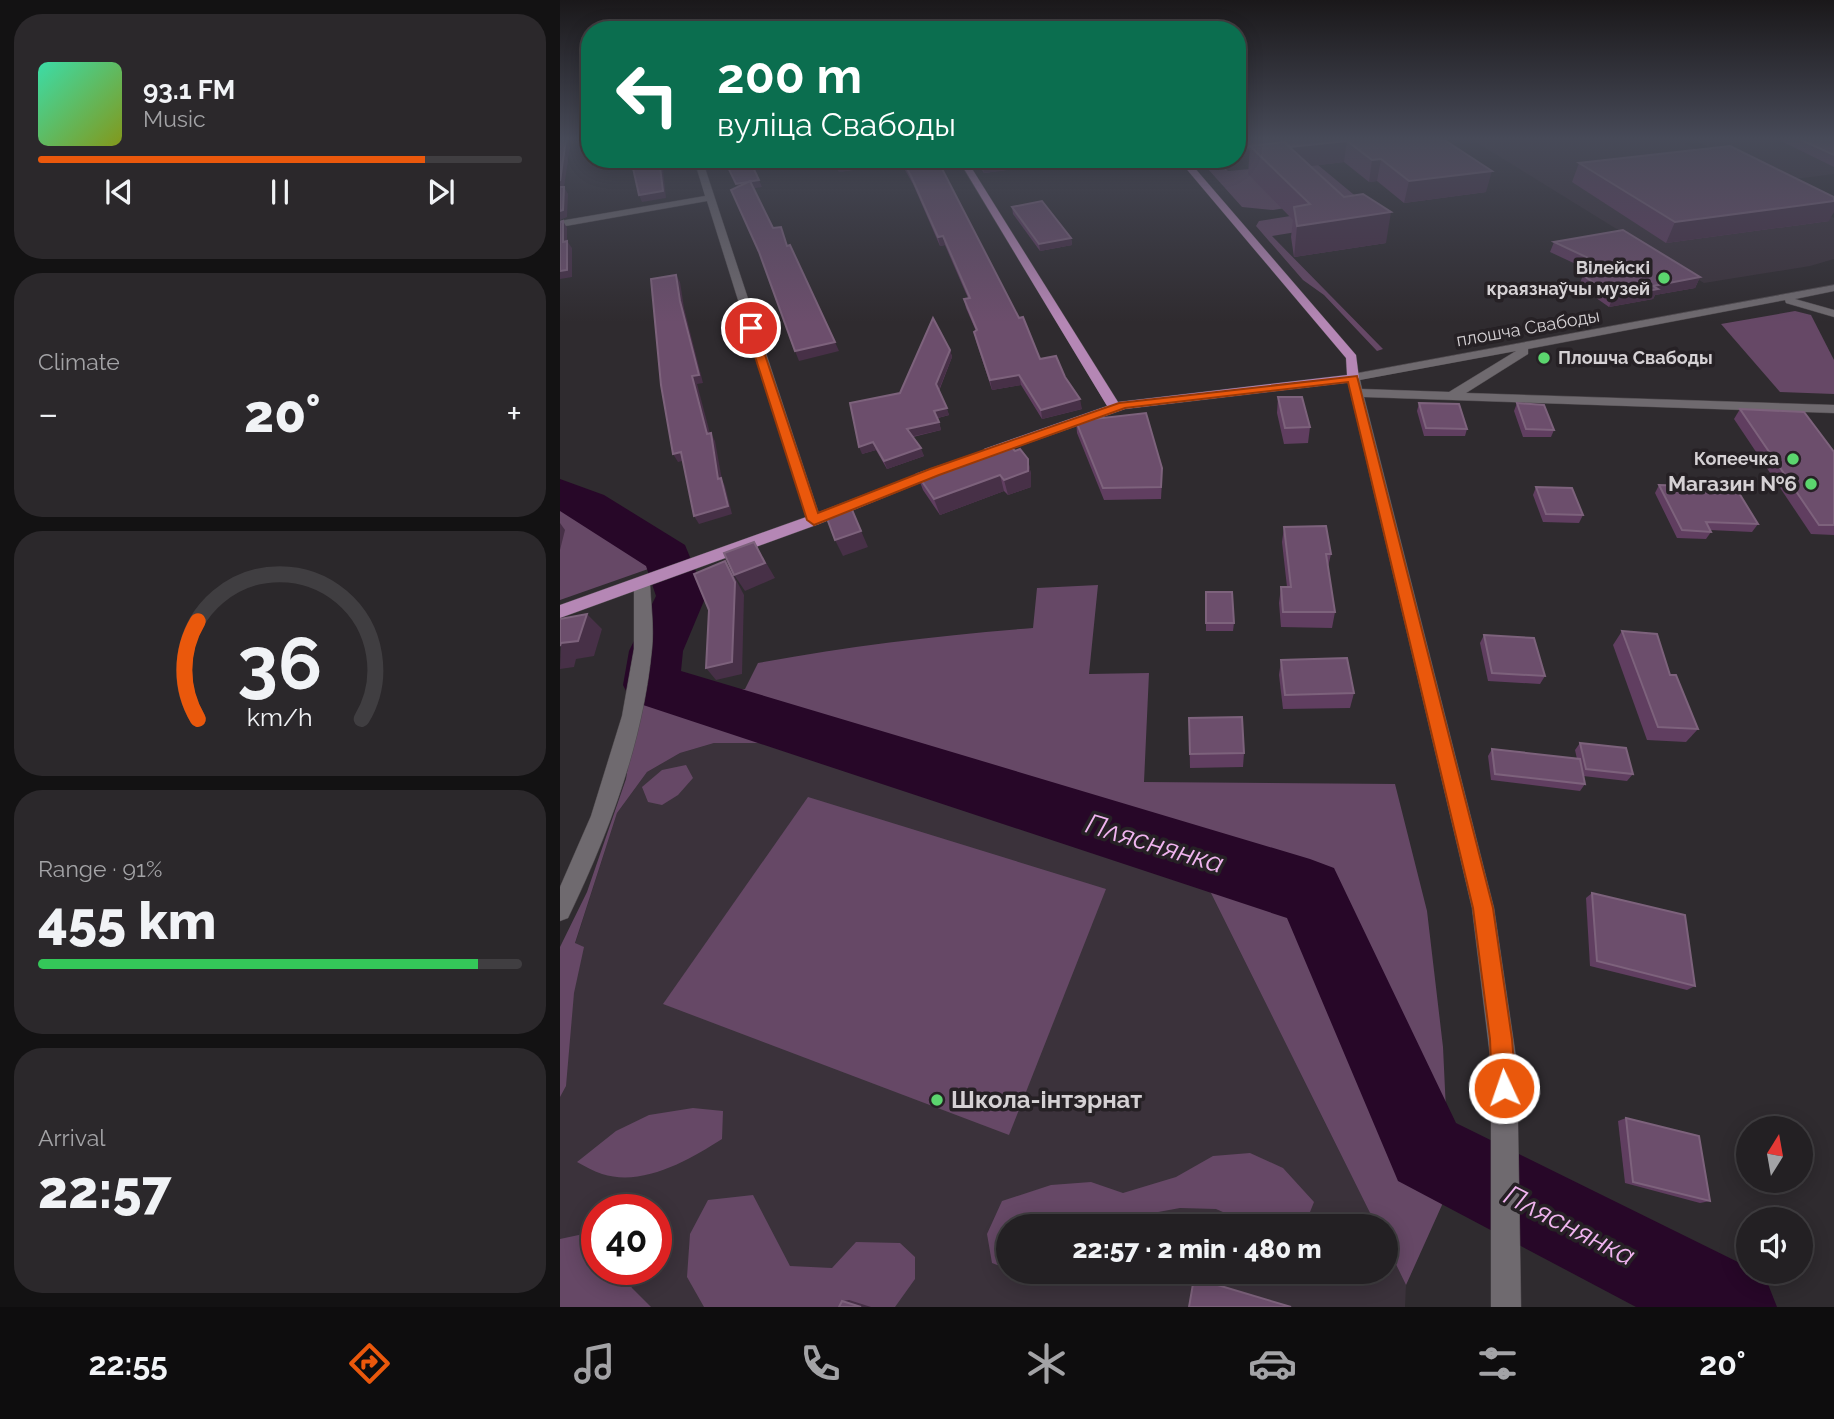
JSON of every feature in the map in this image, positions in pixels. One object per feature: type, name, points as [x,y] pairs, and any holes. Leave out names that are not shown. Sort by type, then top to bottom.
[{"type":"main road","points":[[987,200],[1115,408]]},
{"type":"main road","points":[[560,612],[1115,408],[1354,385],[1352,358],[1217,200]]},
{"type":"street","points":[[560,224],[698,200]]},
{"type":"street","points":[[710,200],[814,520]]},
{"type":"street","points":[[1834,290],[1830,300],[1834,315]]},
{"type":"street","name":"плошча Свабоды","points":[[1354,385],[1534,345],[1834,290]]},
{"type":"street","points":[[1780,300],[1808,304],[1834,315]]},
{"type":"street","points":[[1452,396],[1534,345]]},
{"type":"street","points":[[1506,1307],[1504,1064],[1483,908],[1354,385],[1452,396],[1834,409]]},
{"type":"street","points":[[560,910],[573,885],[620,765],[643,648],[647,582]]},
{"type":"shaded area","points":[[1236,200],[1324,202],[1273,210],[1242,207]]},
{"type":"shaded area","points":[[1348,200],[1360,200],[1382,218],[1272,236],[1383,349],[1377,351],[1324,295],[1303,280],[1256,226],[1259,221],[1303,214],[1365,215]]},
{"type":"shaded area","points":[[1570,200],[1798,200],[1834,218],[1834,259],[1810,266],[1704,283]]},
{"type":"shaded area","points":[[1795,311],[1811,315],[1834,360],[1834,394],[1780,392],[1721,324]]},
{"type":"shaded area","points":[[560,493],[588,506],[671,561],[560,600]]},
{"type":"shaded area","points":[[1098,585],[1089,674],[1149,673],[1144,782],[1395,784],[1427,911],[1443,1047],[1446,1111],[1439,1158],[1442,1205],[1406,1285],[1398,1269],[1398,1214],[1371,1214],[1202,875],[765,743],[714,743],[680,753],[647,772],[617,813],[575,943],[584,947],[574,993],[566,1086],[560,1097],[560,947],[587,892],[626,779],[653,605],[661,594],[678,586],[681,596],[656,651],[651,685],[693,698],[745,689],[758,663],[895,642],[1033,628],[1037,588]]},
{"type":"shaded area","name":"Школа-інтэрнат","points":[[714,743],[765,743],[1202,875],[1371,1214],[996,1214],[996,1284],[1398,1284],[1398,1269],[1406,1285],[1405,1307],[560,1307],[560,991],[617,813],[647,772],[680,753]]},
{"type":"shaded area","points":[[686,765],[693,778],[678,795],[662,805],[648,802],[642,787],[662,770]]},
{"type":"shaded area","points":[[808,797],[1106,889],[1009,1135],[663,1004]]},
{"type":"shaded area","points":[[693,1108],[723,1111],[722,1139],[680,1163],[649,1174],[618,1177],[599,1173],[577,1162],[616,1131],[649,1115]]},
{"type":"shaded area","points":[[1250,1153],[1283,1168],[1314,1202],[1309,1214],[1227,1214],[1216,1209],[1180,1208],[1147,1214],[996,1214],[1002,1201],[1051,1185],[1091,1182],[1123,1193],[1176,1177],[1213,1156]]},
{"type":"shaded area","points":[[753,1195],[790,1266],[832,1268],[856,1242],[900,1243],[915,1257],[915,1279],[895,1307],[704,1307],[687,1277],[690,1234],[708,1200]]},
{"type":"shaded area","points":[[996,1214],[996,1264],[992,1263],[987,1234]]},
{"type":"shaded area","points":[[581,1234],[581,1285],[630,1285],[651,1307],[560,1307],[560,1239]]},
{"type":"building","points":[[560,200],[563,200],[563,210],[560,211]]},
{"type":"building","points":[[736,200],[759,200],[773,228],[781,227],[787,246],[790,245],[835,342],[795,351],[759,252]]},
{"type":"building","points":[[922,200],[958,200],[1019,318],[1023,317],[1040,359],[1056,356],[1065,377],[1080,399],[1041,410],[1019,375],[990,380],[974,332],[977,330],[964,299],[970,298],[943,236],[938,237]]},
{"type":"building","points":[[1306,200],[1372,200],[1391,212],[1297,226],[1294,207],[1310,204]]},
{"type":"building","points":[[1639,200],[1834,200],[1834,201],[1675,222]]},
{"type":"building","points":[[1042,201],[1071,238],[1039,244],[1012,207]]},
{"type":"building","points":[[563,221],[563,242],[567,241],[567,270],[560,271],[560,222]]},
{"type":"building","points":[[1623,230],[1700,277],[1653,286],[1658,289],[1613,297],[1583,275],[1614,270],[1554,242]]},
{"type":"building","points":[[676,275],[699,375],[692,376],[707,434],[711,433],[718,479],[721,478],[728,506],[694,516],[681,452],[673,454],[661,385],[651,279]]},
{"type":"building","points":[[933,318],[950,350],[936,384],[947,408],[934,411],[939,422],[907,429],[921,448],[884,461],[873,442],[859,447],[850,403],[900,393]]},
{"type":"building","points":[[1278,397],[1302,397],[1310,427],[1285,428]]},
{"type":"building","points":[[1419,403],[1459,404],[1467,429],[1426,428]]},
{"type":"building","points":[[1517,403],[1544,405],[1554,430],[1526,429]]},
{"type":"building","points":[[1740,409],[1804,412],[1834,452],[1834,525],[1819,525]]},
{"type":"building","points":[[1146,413],[1162,468],[1161,487],[1103,488],[1076,421]]},
{"type":"building","points":[[1007,443],[1015,451],[1020,449],[1028,459],[1028,471],[1004,480],[1000,475],[934,499],[917,474]]},
{"type":"building","points":[[1659,485],[1687,486],[1690,492],[1739,493],[1758,524],[1706,522],[1711,532],[1682,530]]},
{"type":"building","points":[[1536,487],[1572,488],[1583,515],[1546,514]]},
{"type":"building","points":[[850,505],[861,531],[835,540],[825,513]]},
{"type":"building","points":[[1326,526],[1331,554],[1326,554],[1335,612],[1283,612],[1281,587],[1291,587],[1284,527]]},
{"type":"building","points":[[754,542],[765,563],[734,575],[724,553]]},
{"type":"building","points":[[725,561],[735,582],[732,662],[706,668],[709,610],[694,574]]},
{"type":"building","points":[[1206,592],[1232,592],[1234,623],[1206,623]]},
{"type":"building","points":[[587,614],[578,641],[561,643],[560,646],[560,619]]},
{"type":"building","points":[[1622,631],[1657,634],[1670,675],[1676,675],[1698,729],[1658,727]]},
{"type":"building","points":[[1484,635],[1534,638],[1545,676],[1492,673]]},
{"type":"building","points":[[1347,658],[1354,693],[1285,695],[1281,660]]},
{"type":"building","points":[[1242,717],[1244,753],[1190,754],[1189,718]]},
{"type":"building","points":[[1580,743],[1626,748],[1633,774],[1586,769]]},
{"type":"building","points":[[1492,749],[1580,759],[1585,784],[1495,774]]},
{"type":"building","points":[[1592,893],[1685,915],[1695,986],[1597,961]]},
{"type":"building","points":[[1626,1118],[1699,1136],[1710,1201],[1633,1182]]},
{"type":"building","points":[[1193,1284],[1214,1284],[1291,1307],[1189,1307]]},
{"type":"building","points":[[842,1301],[861,1307],[839,1307]]},
{"type":"waterway","name":"Пляснянка","points":[[560,493],[588,506],[668,557],[681,596],[656,651],[651,685],[1310,892],[1427,1152],[1731,1307]]},
{"type":"place","name":"Вілейскі краязнаўчы музей","points":[[1664,278]]},
{"type":"place","name":"Плошча Свабоды","points":[[1544,358]]},
{"type":"place","name":"Копеечка","points":[[1793,459]]},
{"type":"place","name":"Магазин №6","points":[[1811,484]]},
{"type":"place","name":"Школа-інтэрнат","points":[[937,1100]]},
{"type":"route","points":[[751,328],[814,520],[934,472],[1123,405],[1353,378],[1483,908],[1504,1064],[1504,1088]]}]
